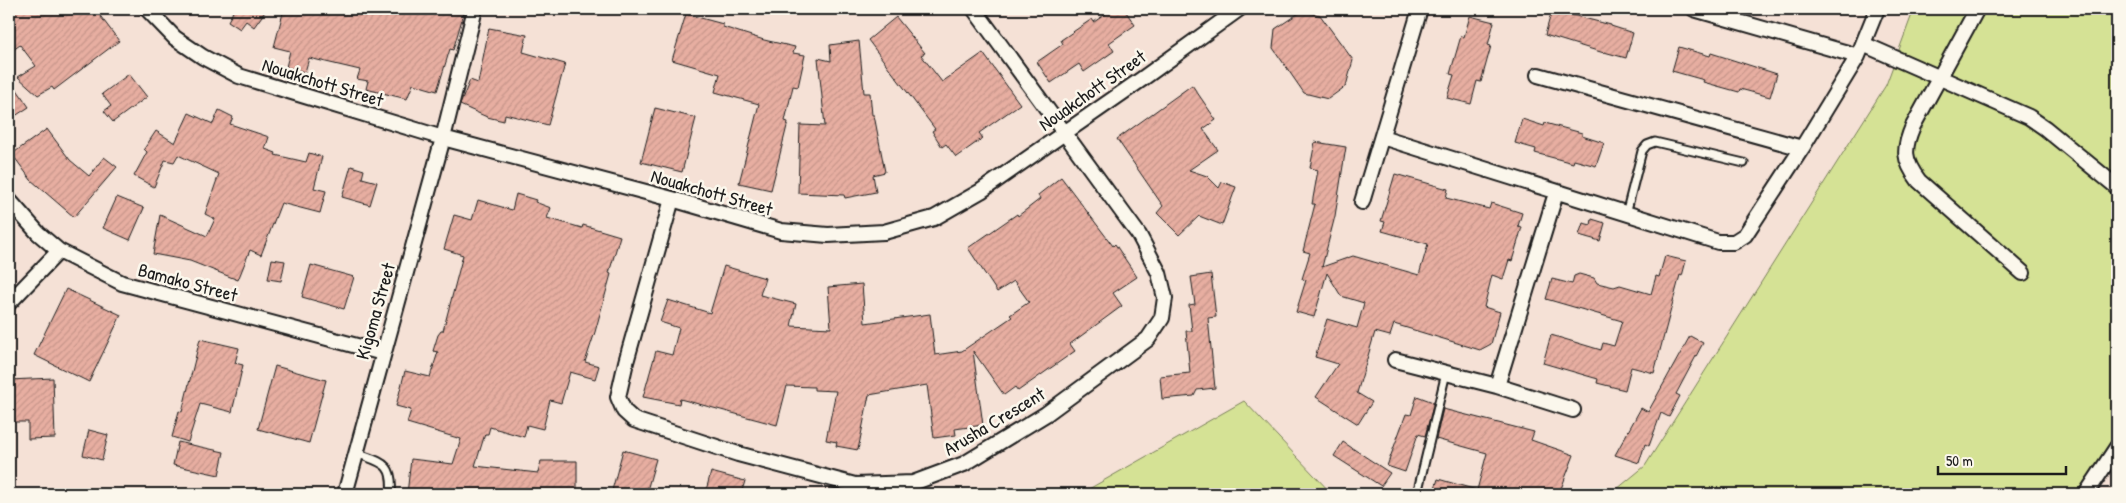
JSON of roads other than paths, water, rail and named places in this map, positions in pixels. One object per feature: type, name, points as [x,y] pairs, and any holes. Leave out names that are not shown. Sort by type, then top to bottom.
[{"type":"street","name":"Nouakchott Street","points":[[147,9],[175,38],[203,57],[239,76],[443,138],[672,199],[782,231],[828,235],[884,232],[934,218],[981,190],[1064,133],[1238,9]]},
{"type":"street","name":"Kigoma Street","points":[[345,494],[443,138],[475,9]]},
{"type":"street","name":"Arusha Crescent","points":[[672,199],[618,397],[624,411],[634,420],[738,454],[855,485],[913,483],[964,464],[1046,414],[1148,339],[1162,318],[1165,298],[1159,273],[1139,235],[974,9]]},
{"type":"street","points":[[1362,202],[1420,9]]},
{"type":"street","points":[[1694,9],[1860,50],[1939,76],[2029,116],[2117,188]]},
{"type":"street","points":[[1382,137],[1556,193],[1718,242],[1734,242],[1745,235],[1802,148],[1860,50],[1877,9]]},
{"type":"street","points":[[1977,9],[1939,76],[1906,142],[1906,154],[1910,169],[1919,181],[2023,273]]},
{"type":"street","points":[[1538,75],[1802,148]]},
{"type":"street","points":[[1497,386],[1556,193]]},
{"type":"street","name":"Bamako Street","points":[[9,200],[38,233],[59,252],[122,283],[383,353]]},
{"type":"street","points":[[9,303],[59,252]]},
{"type":"street","points":[[1395,360],[1497,386],[1573,410]]},
{"type":"street","points":[[2086,494],[2117,447]]},
{"type":"lane","points":[[1626,214],[1642,151],[1647,145],[1655,142],[1744,164]]},
{"type":"lane","points":[[1417,494],[1446,373]]},
{"type":"lane","points":[[356,453],[384,464],[390,471],[392,478],[391,494]]}]
